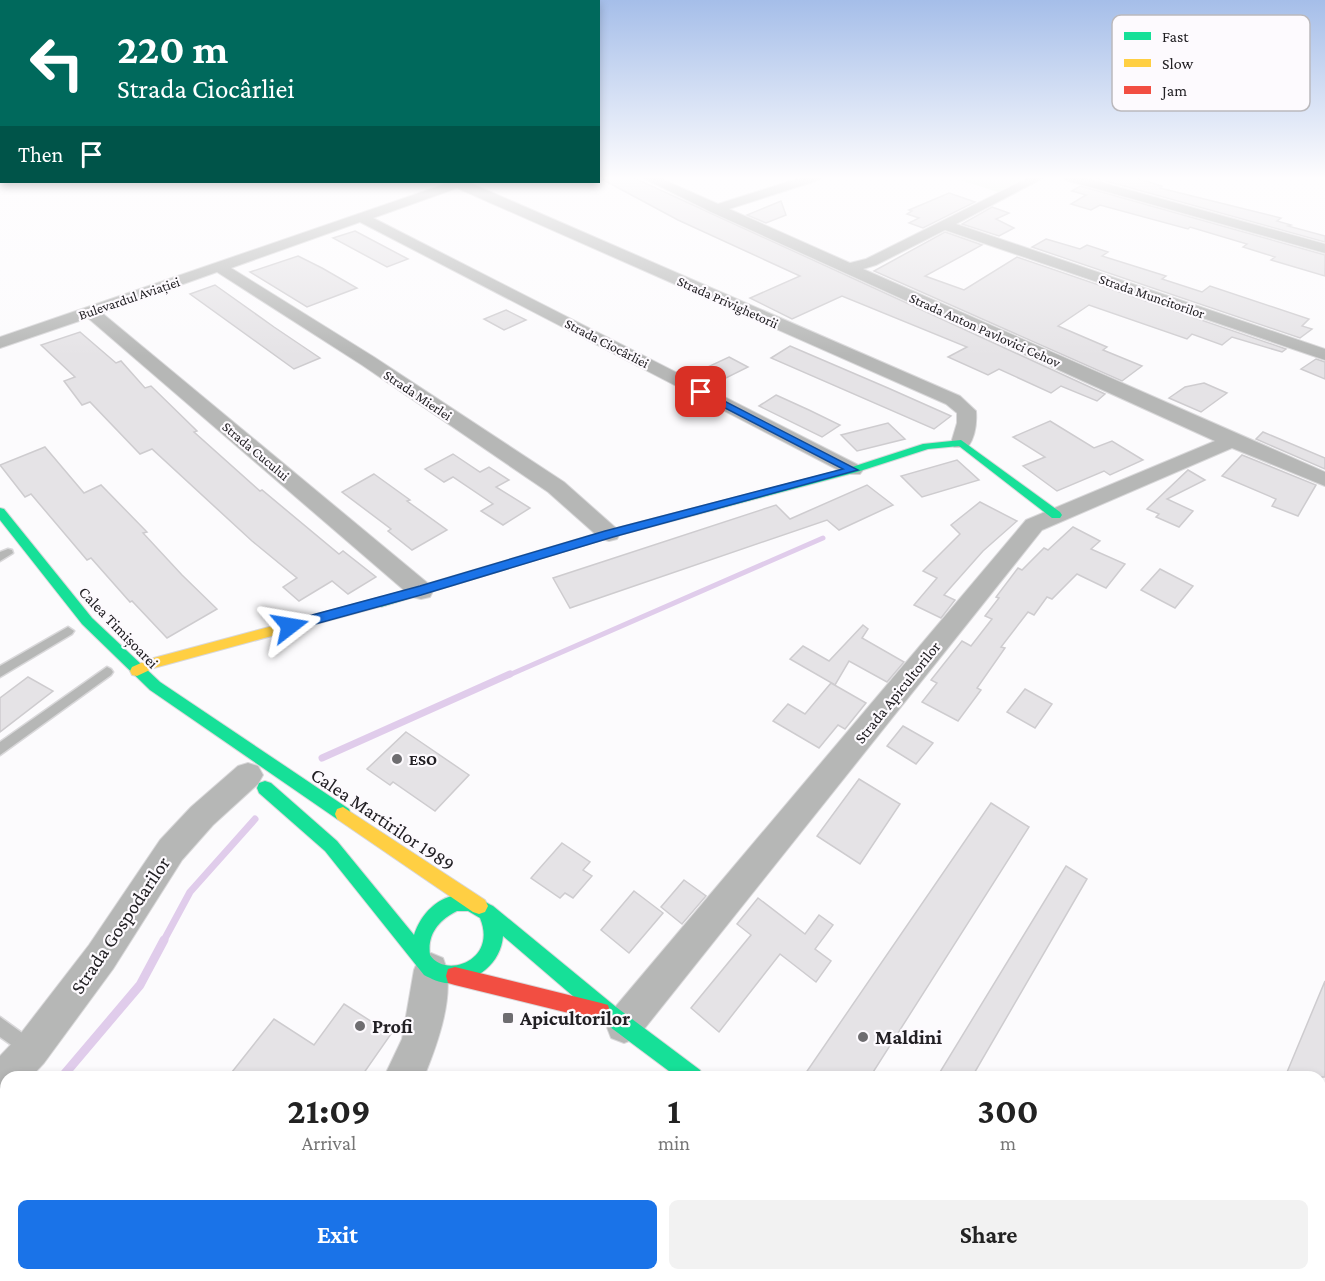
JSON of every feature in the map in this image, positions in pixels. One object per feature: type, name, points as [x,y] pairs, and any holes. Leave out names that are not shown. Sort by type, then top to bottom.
[{"type":"main road","points":[[137,671],[150,664],[256,633],[421,591],[609,534],[853,470],[927,446],[961,443],[1056,515]]},
{"type":"main road","name":"Calea Timișoarei","points":[[0,512],[74,605],[137,671],[251,769]]},
{"type":"main road","points":[[103,668],[122,684]]},
{"type":"main road","points":[[251,769],[309,822],[436,969]]},
{"type":"main road","name":"Calea Martirilor 1989","points":[[251,769],[483,909],[616,1019],[685,1071]]},
{"type":"main road","points":[[457,903],[483,909],[495,932],[489,954],[468,972],[436,969],[419,949],[420,937],[434,914],[457,903]]},
{"type":"main road","name":"Calea Martirilor 1989","points":[[436,969],[616,1019]]},
{"type":"street","name":"Bulevardul Aviației","points":[[0,343],[305,237]]},
{"type":"street","name":"Strada Ciocârliei","points":[[399,237],[853,470]]},
{"type":"street","name":"Strada Privighetorii","points":[[584,237],[953,400],[966,411],[967,423],[961,443]]},
{"type":"street","name":"Strada Anton Pavlovici Cehov","points":[[779,237],[1232,441],[1325,480]]},
{"type":"street","points":[[850,268],[871,262],[921,237]]},
{"type":"street","name":"Strada Muncitorilor","points":[[979,237],[1325,355]]},
{"type":"street","points":[[1282,237],[1325,249]]},
{"type":"street","name":"Strada Mierlei","points":[[219,267],[368,361],[556,487],[609,534]]},
{"type":"street","name":"Strada Cucului","points":[[91,312],[421,591]]},
{"type":"street","name":"Strada Apicultorilor","points":[[616,1019],[1034,525],[1232,441]]},
{"type":"street","name":"Strada Gospodarilor","points":[[11,1071],[31,1050],[101,957],[171,850],[202,816],[251,769]]},
{"type":"street","points":[[406,1071],[428,1016],[436,969]]},
{"type":"lane","points":[[0,672],[69,631]]},
{"type":"lane","points":[[0,749],[103,668]]},
{"type":"lane","points":[[0,1026],[31,1050]]},
{"type":"building","points":[[366,237],[408,259],[387,267],[333,238]]},
{"type":"building","points":[[715,237],[762,237],[1105,394],[1097,401],[1061,386],[1051,393],[999,369],[988,375],[948,357],[967,347],[842,296],[792,319],[750,298],[800,276]]},
{"type":"building","points":[[936,237],[959,237],[982,245],[925,276],[964,290],[1017,257],[1286,349],[1282,352],[1232,337],[1222,345],[1192,334],[1187,339],[1089,305],[1058,326],[1107,347],[1103,350],[1142,366],[1122,381],[874,271]]},
{"type":"building","points":[[1223,237],[1260,237],[1325,255],[1325,276],[1271,260],[1275,257],[1243,247],[1247,244]]},
{"type":"building","points":[[1306,237],[1325,237],[1325,242]]},
{"type":"building","points":[[1046,239],[1080,249],[1087,245],[1108,252],[1102,256],[1166,276],[1162,279],[1202,292],[1210,286],[1309,319],[1302,326],[1312,329],[1300,338],[1032,247]]},
{"type":"building","points":[[298,256],[357,288],[307,307],[250,272]]},
{"type":"building","points":[[215,285],[320,358],[294,369],[190,294]]},
{"type":"building","points":[[506,310],[526,320],[504,330],[484,319]]},
{"type":"building","points":[[80,332],[116,363],[121,361],[145,388],[151,386],[197,431],[194,432],[260,491],[262,490],[339,554],[343,551],[376,577],[348,594],[332,581],[299,601],[283,587],[297,578],[252,541],[152,449],[140,454],[90,402],[82,405],[64,381],[75,377],[41,345]]},
{"type":"building","points":[[790,346],[951,416],[934,429],[771,358]]},
{"type":"building","points":[[729,357],[748,367],[716,383],[697,372]]},
{"type":"building","points":[[1316,359],[1325,362],[1325,379],[1301,369]]},
{"type":"building","points":[[1204,383],[1227,393],[1201,412],[1169,398],[1185,387]]},
{"type":"building","points":[[776,395],[840,425],[822,437],[759,406]]},
{"type":"building","points":[[1050,421],[1094,448],[1112,441],[1143,460],[1110,475],[1104,471],[1057,491],[1023,466],[1045,457],[1013,437]]},
{"type":"building","points":[[888,423],[905,439],[857,451],[841,435]]},
{"type":"building","points":[[1263,432],[1325,458],[1325,469],[1256,439]]},
{"type":"building","points":[[45,447],[84,493],[101,485],[147,532],[143,533],[182,575],[217,609],[167,638],[132,601],[130,602],[91,558],[87,560],[31,494],[25,497],[0,465]]},
{"type":"building","points":[[453,454],[480,472],[489,467],[509,480],[496,487],[530,508],[503,525],[481,511],[493,504],[453,477],[444,482],[425,469]]},
{"type":"building","points":[[1242,455],[1316,485],[1298,516],[1272,506],[1276,499],[1222,476]]},
{"type":"building","points":[[957,460],[979,480],[922,497],[901,476]]},
{"type":"building","points":[[1188,470],[1205,480],[1167,499],[1193,511],[1179,527],[1156,517],[1159,514],[1147,509]]},
{"type":"building","points":[[374,474],[447,530],[412,550],[388,531],[391,529],[342,492]]},
{"type":"building","points":[[867,485],[893,505],[839,530],[827,520],[570,608],[553,578],[776,505],[790,519]]},
{"type":"building","points":[[980,502],[1017,521],[983,551],[944,595],[955,600],[941,618],[914,605],[937,578],[923,571],[960,534],[951,525]]},
{"type":"building","points":[[1073,527],[1100,541],[1091,549],[1125,564],[1106,588],[1077,574],[1052,599],[1047,597],[1034,615],[1028,612],[1001,647],[1005,648],[977,688],[981,690],[958,721],[922,702],[937,683],[931,680],[962,641],[971,646],[992,619],[985,616],[1018,568],[1022,570],[1044,548],[1048,550]]},
{"type":"building","points":[[1160,569],[1193,586],[1175,608],[1141,590]]},
{"type":"building","points":[[863,625],[868,629],[862,638],[904,662],[887,682],[849,661],[835,685],[790,659],[803,646],[829,661]]},
{"type":"building","points":[[28,677],[53,691],[0,732],[0,698]]},
{"type":"building","points":[[831,683],[866,703],[845,729],[838,725],[819,748],[773,721],[788,704],[805,714]]},
{"type":"building","points":[[1025,689],[1052,704],[1035,728],[1007,712]]},
{"type":"building","points":[[903,726],[933,743],[916,764],[887,746]]},
{"type":"building","points":[[406,732],[469,775],[435,811],[393,782],[390,785],[367,769]]},
{"type":"building","points":[[859,779],[900,804],[860,864],[817,836]]},
{"type":"building","points":[[991,803],[1029,827],[874,1071],[807,1071]]},
{"type":"building","points":[[562,843],[590,862],[583,870],[592,876],[573,898],[565,893],[560,898],[531,878]]},
{"type":"building","points":[[1066,866],[1087,879],[975,1071],[941,1071]]},
{"type":"building","points":[[684,880],[706,896],[682,924],[661,907]]},
{"type":"building","points":[[634,891],[663,913],[629,953],[601,930]]},
{"type":"building","points":[[758,898],[805,934],[819,915],[833,925],[815,949],[831,961],[816,982],[780,954],[719,1032],[691,1008],[751,935],[737,924]]},
{"type":"building","points":[[1325,981],[1325,1071],[1288,1071]]},
{"type":"building","points":[[344,1004],[391,1034],[365,1071],[233,1071],[274,1019],[314,1045]]},
{"type":"waterway","points":[[507,676],[823,538]]},
{"type":"waterway","points":[[322,758],[510,674]]},
{"type":"waterway","points":[[163,942],[190,892],[255,819]]},
{"type":"waterway","points":[[67,1071],[140,985],[164,940]]},
{"type":"traffic: fast","points":[[381,602],[609,534],[853,470],[927,446],[961,443],[1056,515]]},
{"type":"traffic: fast","points":[[0,512],[87,621],[155,686],[343,814]]},
{"type":"traffic: fast","points":[[265,788],[331,846],[423,961]]},
{"type":"traffic: fast","points":[[457,903],[469,903],[487,912],[494,931],[493,945],[489,954],[472,968],[451,974],[440,973],[430,969],[424,963],[420,952],[421,940],[426,926],[435,914],[457,903]]},
{"type":"traffic: fast","points":[[487,912],[609,1014],[685,1071]]},
{"type":"traffic: slow","points":[[137,671],[150,664],[381,602]]},
{"type":"traffic: slow","points":[[343,814],[479,906]]},
{"type":"traffic: jam","points":[[455,976],[601,1012]]},
{"type":"place","name":"ESO","points":[[397,759]]},
{"type":"place","name":"Apicultorilor","points":[[508,1018]]},
{"type":"place","name":"Profi","points":[[360,1026]]},
{"type":"place","name":"Maldini","points":[[863,1037]]},
{"type":"route","points":[[290,626],[421,591],[609,534],[853,470],[701,392]]}]
